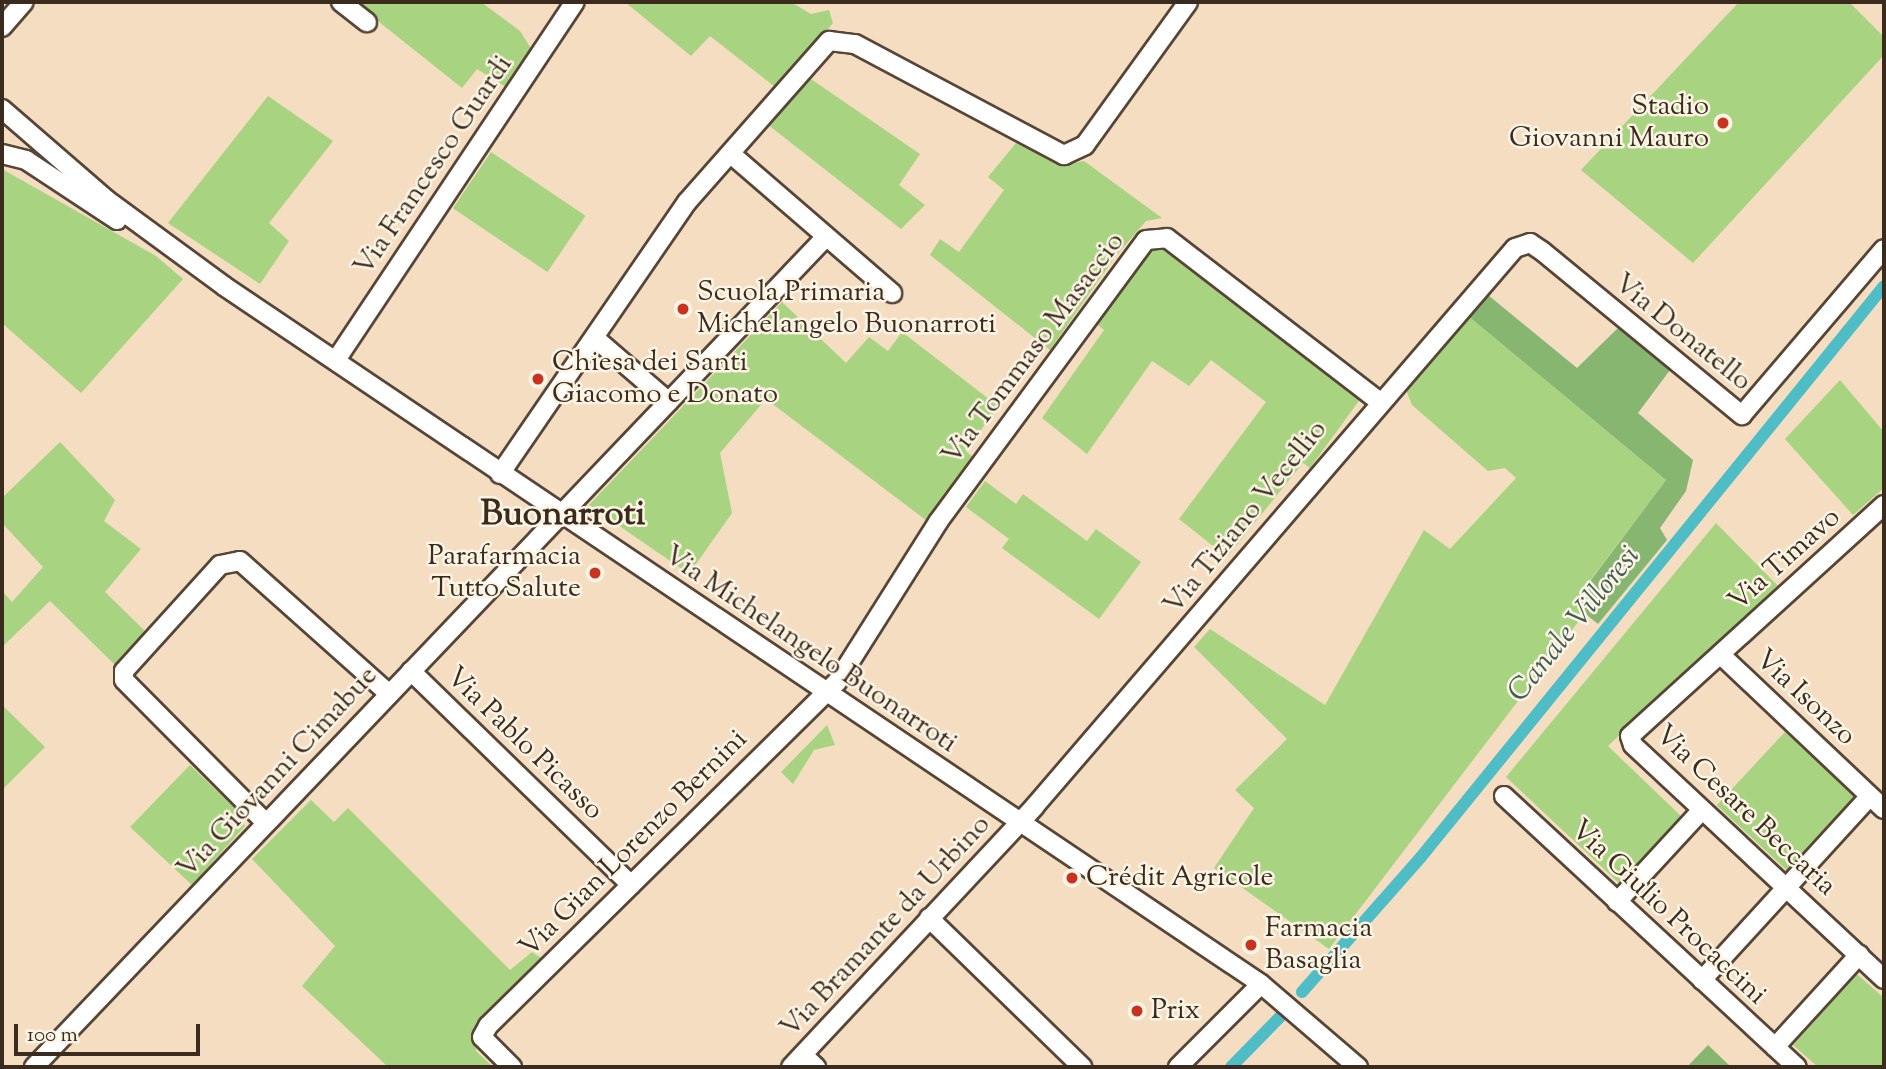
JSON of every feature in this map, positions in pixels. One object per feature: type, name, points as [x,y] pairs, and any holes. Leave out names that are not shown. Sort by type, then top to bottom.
[{"type":"street","points":[[2,2],[23,2]]},
{"type":"street","points":[[2,27],[23,2]]},
{"type":"street","points":[[341,2],[367,22]]},
{"type":"street","name":"Via Francesco Guardi","points":[[336,360],[575,2]]},
{"type":"street","points":[[500,474],[596,339],[687,202],[829,41],[855,44],[1065,155],[1085,145],[1188,2]]},
{"type":"street","name":"Via Michelangelo Buonarroti","points":[[2,109],[107,200],[224,286],[1261,984],[1359,1067]]},
{"type":"street","name":"Via Michelangelo Buonarroti","points":[[2,154],[26,160],[193,272],[224,286]]},
{"type":"street","points":[[731,154],[824,239],[891,293]]},
{"type":"street","name":"Via Tommaso Masaccio","points":[[827,691],[939,522],[1146,240],[1167,238],[1377,400]]},
{"type":"street","name":"Via Giovanni Cimabue","points":[[34,1067],[824,239]]},
{"type":"street","name":"Via Donatello","points":[[1515,248],[1530,243],[1542,251],[1742,415],[1884,249]]},
{"type":"street","name":"Via Tiziano Vecellio","points":[[1020,823],[1377,400],[1515,248]]},
{"type":"street","points":[[596,339],[669,402]]},
{"type":"street","name":"Via Timavo","points":[[1721,655],[1884,505]]},
{"type":"street","points":[[265,822],[124,680],[124,671],[232,558],[388,693]]},
{"type":"street","name":"Via Isonzo","points":[[1721,655],[1884,809]]},
{"type":"street","name":"Via Cesare Beccaria","points":[[1721,655],[1630,736],[1702,810],[1884,979]]},
{"type":"street","name":"Via Pablo Picasso","points":[[411,671],[631,885]]},
{"type":"street","name":"Via Gian Lorenzo Bernini","points":[[512,1067],[482,1037],[827,691]]},
{"type":"street","name":"Via Giulio Procaccini","points":[[1504,796],[1797,1067]]},
{"type":"street","points":[[1702,980],[1870,796]]},
{"type":"street","points":[[1617,902],[1702,810]]},
{"type":"street","name":"Via Bramante da Urbino","points":[[803,1063],[929,918],[1020,823]]},
{"type":"street","points":[[929,918],[1082,1067]]},
{"type":"street","points":[[1776,1047],[1859,955]]},
{"type":"street","points":[[1178,1067],[1261,984]]},
{"type":"green space","points":[[354,2],[481,2],[520,31],[532,50],[509,89],[477,69],[462,88]]},
{"type":"green space","points":[[625,2],[791,2],[811,14],[829,10],[833,23],[779,90],[710,36],[691,56]]},
{"type":"green space","name":"Stadio Giovanni Mauro","points":[[1739,2],[1849,2],[1884,37],[1884,55],[1693,263],[1581,170]]},
{"type":"green space","points":[[808,77],[920,154],[899,185],[925,205],[901,229],[767,124]]},
{"type":"green space","points":[[268,96],[333,141],[269,223],[289,241],[260,284],[168,223]]},
{"type":"green space","points":[[1016,143],[1064,165],[1084,161],[1162,218],[1146,221],[1115,257],[1050,350],[930,255],[940,239],[959,252],[1004,190],[988,177]]},
{"type":"green space","points":[[491,152],[586,216],[547,272],[453,208]]},
{"type":"green space","points":[[2,169],[156,256],[183,279],[81,393],[2,323]]},
{"type":"green space","points":[[1162,248],[1361,398],[1310,468],[1303,463],[1227,557],[1179,519],[1266,402],[1211,360],[1189,386],[1152,361],[1087,454],[1042,418],[1104,330],[1094,322],[1150,251]]},
{"type":"green space","points":[[1488,295],[1577,368],[1619,327],[1670,370],[1638,413],[1693,460],[1686,491],[1660,528],[1667,540],[1598,624],[1573,604],[1666,480],[1467,315]]},
{"type":"green space","points":[[782,302],[846,363],[869,337],[888,351],[902,332],[998,406],[966,451],[976,460],[931,524],[766,399],[720,453],[732,513],[689,574],[589,505]]},
{"type":"green space","points":[[1467,315],[1666,480],[1573,603],[1585,613],[1329,949],[1214,868],[1254,808],[1235,790],[1287,739],[1194,647],[1210,629],[1325,705],[1424,530],[1450,549],[1516,478],[1505,468],[1488,471],[1412,405],[1405,387]]},
{"type":"green space","points":[[1840,380],[1884,432],[1884,488],[1853,515],[1785,439]]},
{"type":"green space","points":[[60,442],[115,500],[104,521],[141,549],[105,592],[147,633],[117,667],[50,601],[2,647],[2,591],[12,602],[43,567],[2,523],[2,498]]},
{"type":"green space","points":[[985,481],[1016,504],[1023,494],[1087,541],[1096,529],[1141,562],[1099,619],[1002,548],[1009,539],[966,507]]},
{"type":"green space","points":[[1716,523],[1778,586],[1608,746],[1682,817],[1620,884],[1506,777]]},
{"type":"green space","points":[[2,705],[45,747],[2,790]]},
{"type":"green space","points":[[827,725],[835,745],[814,750],[793,784],[781,772]]},
{"type":"green space","points":[[1785,732],[1855,797],[1787,871],[1717,805]]},
{"type":"green space","points":[[190,765],[240,813],[245,826],[192,885],[130,827]]},
{"type":"green space","points":[[311,800],[334,822],[348,808],[510,970],[532,952],[541,958],[478,1027],[476,1051],[493,1067],[388,1067],[302,986],[335,946],[252,859]]},
{"type":"green space","points":[[1857,974],[1884,998],[1884,1067],[1818,1067],[1793,1045]]},
{"type":"green space","points":[[1708,1045],[1731,1067],[1687,1067]]},
{"type":"waterway","name":"Canale Villoresi","points":[[1302,992],[1421,857],[1884,286]]},
{"type":"waterway","name":"Canale Villoresi","points":[[1231,1067],[1280,1017]]},
{"type":"place","name":"Stadio Giovanni Mauro","points":[[1723,123]]},
{"type":"place","name":"Scuola Primaria Michelangelo Buonarroti","points":[[683,309]]},
{"type":"place","name":"Chiesa dei Santi Giacomo e Donato","points":[[538,379]]},
{"type":"place","name":"Parafarmacia Tutto Salute","points":[[595,573]]},
{"type":"place","name":"Crédit Agricole","points":[[1072,878]]},
{"type":"place","name":"Farmacia Basaglia","points":[[1251,945]]},
{"type":"place","name":"Prix","points":[[1137,1011]]},
{"type":"district","name":"Buonarroti","points":[[563,516]]}]
